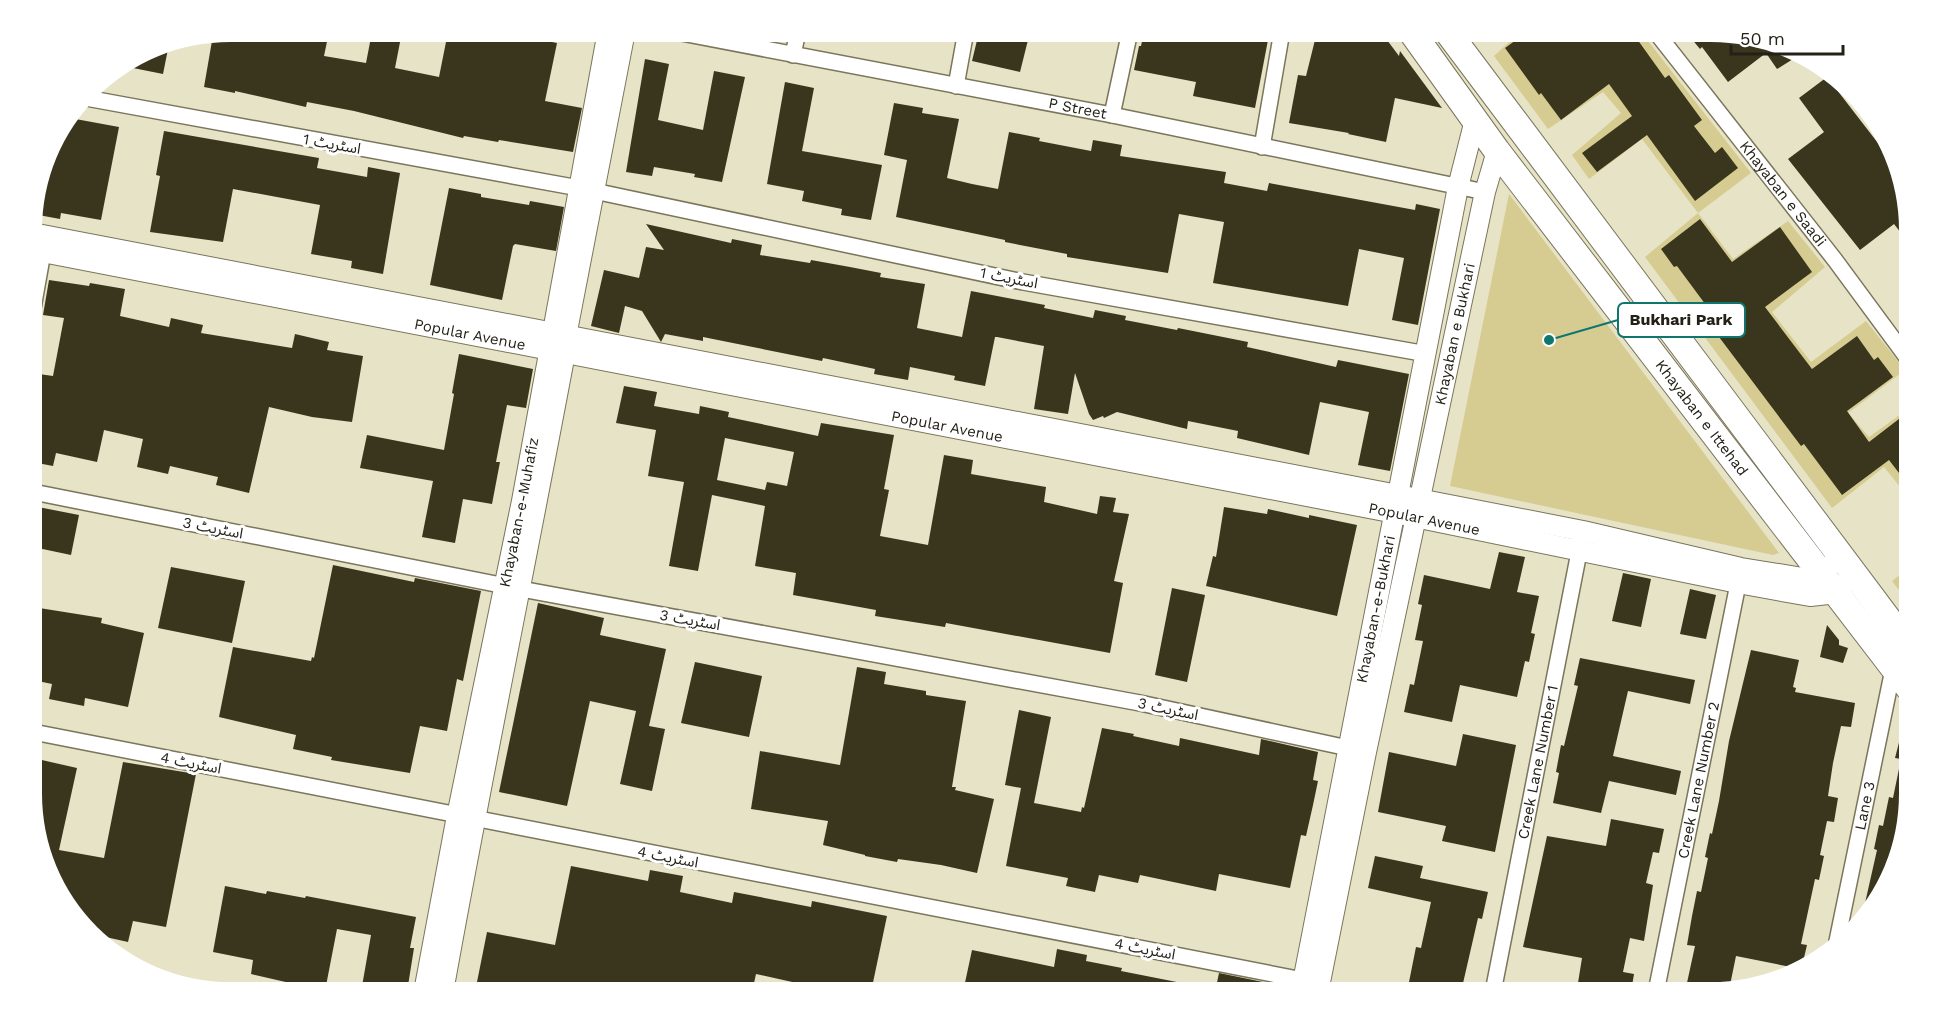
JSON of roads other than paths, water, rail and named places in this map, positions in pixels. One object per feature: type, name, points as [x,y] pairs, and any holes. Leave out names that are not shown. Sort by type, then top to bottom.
[{"type":"main road","name":"Khayaban e Ittehad","points":[[1418,42],[1497,151],[1838,574],[1899,637]]},
{"type":"main road","name":"Khayaban e Ittehad","points":[[1454,42],[1838,574],[1899,673]]},
{"type":"street","name":"Khayaban-e-Muhafiz","points":[[426,982],[465,818],[513,587],[586,189],[607,42]]},
{"type":"street","points":[[586,189],[623,42]]},
{"type":"street","name":"P Street","points":[[724,42],[1112,115],[1485,192]]},
{"type":"street","points":[[793,55],[796,42]]},
{"type":"street","points":[[956,86],[964,42]]},
{"type":"street","points":[[1112,115],[1128,42]]},
{"type":"street","points":[[1262,147],[1280,42]]},
{"type":"street","name":"Khayaban e Saadi","points":[[1663,42],[1828,251],[1899,347]]},
{"type":"street","name":"اسٹریٹ 1","points":[[95,100],[586,189],[1023,282],[1426,354]]},
{"type":"street","name":"Khayaban-e-Bukhari","points":[[1308,982],[1348,748],[1458,187],[1475,120]]},
{"type":"street","name":"Khayaban e Bukhari","points":[[1418,509],[1485,192],[1497,151]]},
{"type":"street","name":"Popular Avenue","points":[[42,243],[1397,504],[1578,551],[1740,575]]},
{"type":"street","name":"اسٹریٹ 3","points":[[42,494],[513,587],[1140,703],[1348,748]]},
{"type":"street","name":"Khayaban-e-Bukhari","points":[[1308,982],[1365,752],[1418,509]]},
{"type":"street","name":"Popular Avenue","points":[[1418,509],[1583,531],[1810,596],[1828,594],[1838,574]]},
{"type":"street","name":"Creek Lane Number 1","points":[[1495,982],[1583,531]]},
{"type":"street","name":"Creek Lane Number 2","points":[[1658,982],[1740,575]]},
{"type":"street","name":"Lane 3","points":[[1839,931],[1891,679],[1899,680]]},
{"type":"street","name":"اسٹریٹ 4","points":[[42,734],[1277,982]]},
{"type":"street","name":"Khayaban-e-Muhafiz","points":[[444,982],[465,818]]},
{"type":"place","name":"Bukhari Park","points":[[1549,340]]}]
